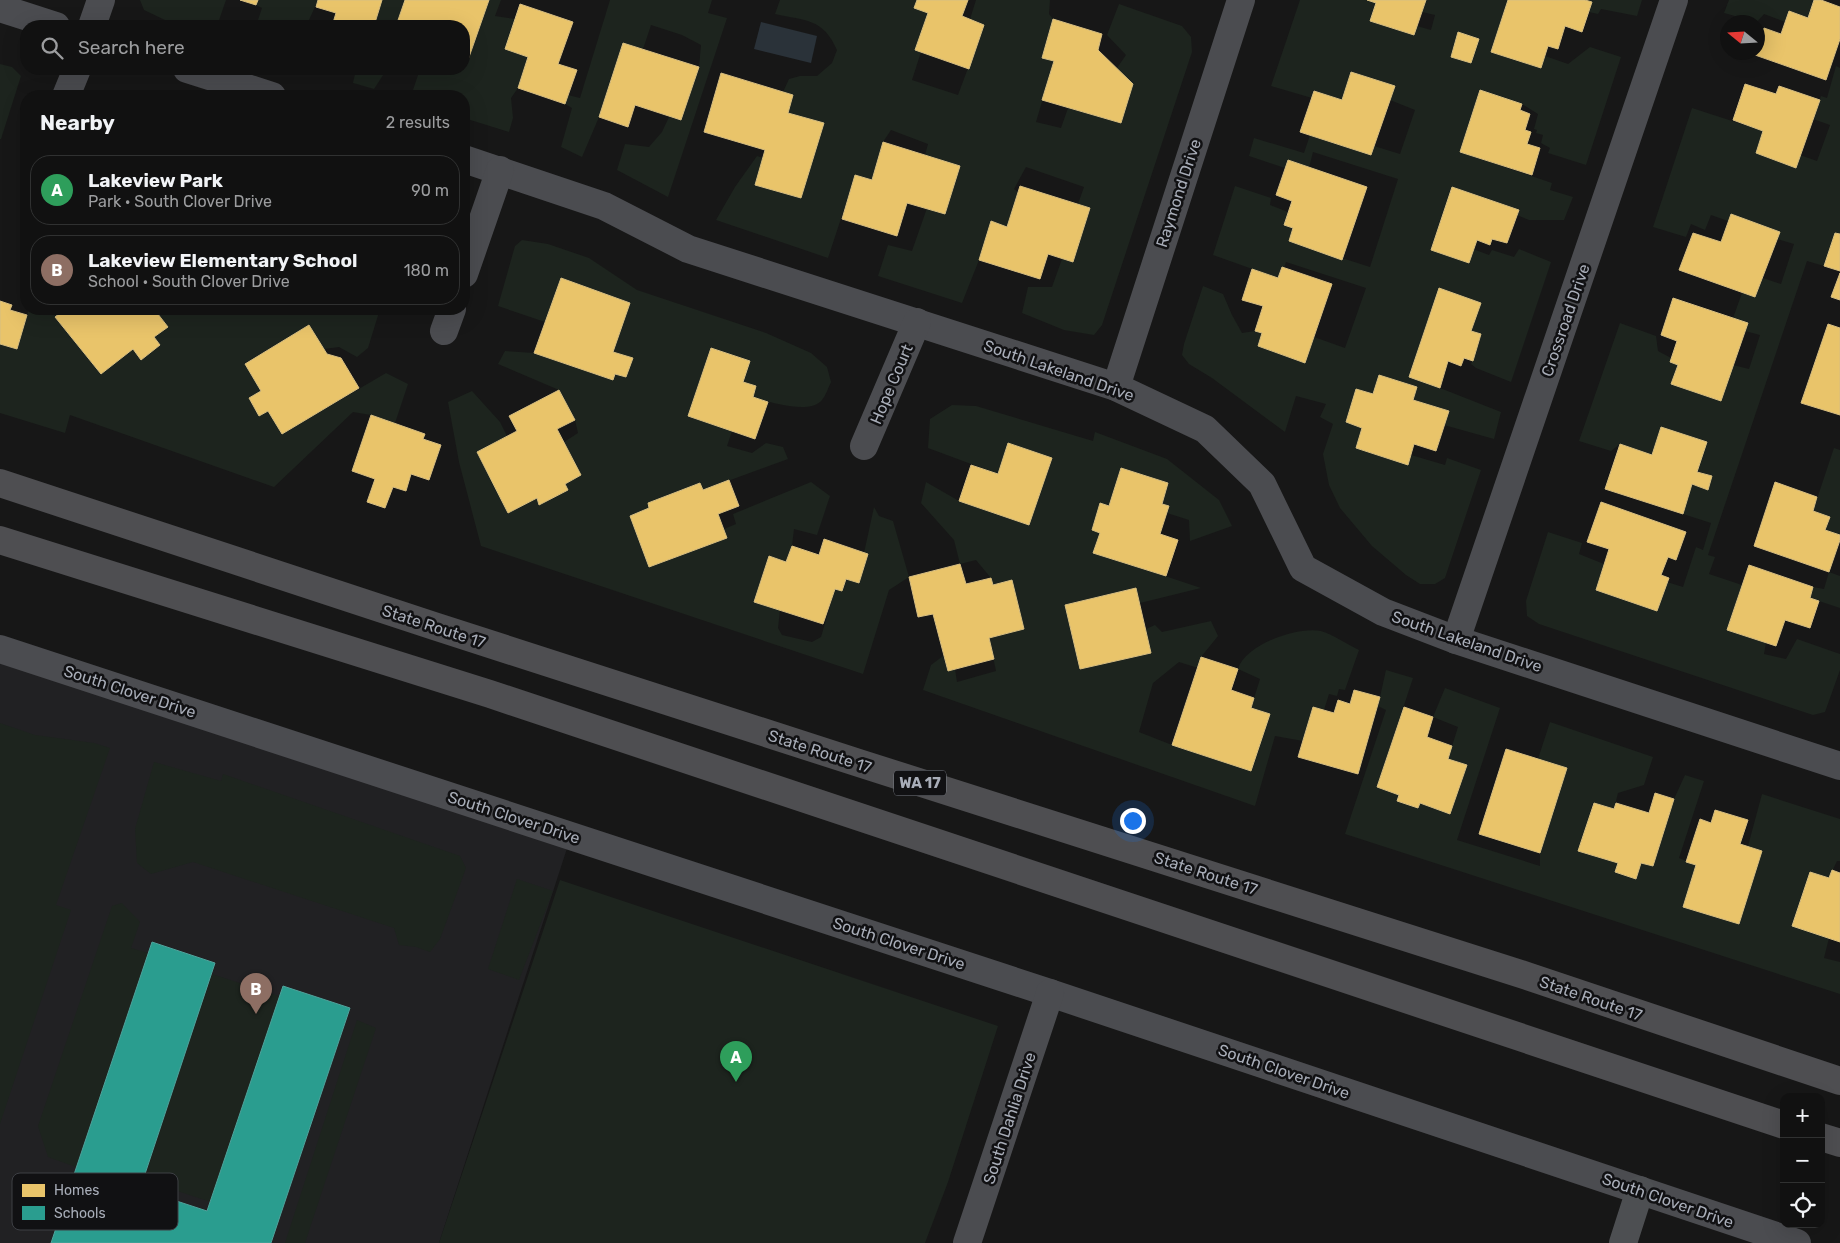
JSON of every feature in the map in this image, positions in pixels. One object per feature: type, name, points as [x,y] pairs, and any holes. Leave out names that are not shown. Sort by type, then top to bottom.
[{"type":"highway","name":"State Route 17","points":[[0,483],[760,731],[1518,973],[1840,1081]]},
{"type":"highway","points":[[0,540],[490,694],[1780,1124]]},
{"type":"highway","points":[[1824,1138],[1840,1144]]},
{"type":"main road","points":[[1623,1243],[1640,1190]]},
{"type":"street","points":[[94,20],[101,0]]},
{"type":"street","name":"Raymond Drive","points":[[1116,387],[1241,0]]},
{"type":"street","name":"Crossroad Drive","points":[[1456,640],[1674,0]]},
{"type":"street","points":[[0,8],[37,20]]},
{"type":"street","points":[[68,90],[75,75]]},
{"type":"street","points":[[206,75],[253,90]]},
{"type":"street","name":"South Lakeland Drive","points":[[470,160],[604,206],[688,249],[1116,387],[1205,429],[1262,484],[1303,568],[1383,612],[1456,640],[1840,766]]},
{"type":"street","points":[[470,257],[500,170]]},
{"type":"street","name":"Hope Court","points":[[864,446],[917,322]]},
{"type":"street","name":"South Clover Drive","points":[[0,649],[1050,993],[1797,1243]]},
{"type":"street","name":"South Dahlia Drive","points":[[967,1243],[1050,993]]},
{"type":"shaded area","points":[[140,0],[226,0],[219,20],[165,20],[144,10]]},
{"type":"shaded area","points":[[258,0],[318,0],[309,20],[258,20],[262,8],[256,5]]},
{"type":"shaded area","points":[[382,0],[405,0],[398,20],[376,20]]},
{"type":"shaded area","points":[[489,0],[501,0],[495,16],[515,19],[505,48],[528,57],[518,88],[511,98],[513,118],[509,132],[470,120],[470,90],[413,90],[418,75],[470,75],[470,53]]},
{"type":"shaded area","points":[[610,0],[712,0],[708,13],[727,18],[668,197],[617,170],[625,144],[649,147],[662,132],[669,117],[681,120],[699,67],[701,45],[682,35],[651,25],[643,49],[623,43],[599,117],[582,157],[561,147],[572,108],[565,104],[568,95],[580,98]]},
{"type":"shaded area","points":[[780,0],[917,0],[914,8],[928,13],[915,50],[921,52],[912,80],[958,95],[984,25],[970,19],[976,0],[1050,0],[1049,14],[1053,19],[1042,57],[1054,61],[1036,122],[1061,128],[1068,108],[1121,123],[1133,84],[1117,68],[1126,55],[1107,35],[1119,4],[1182,26],[1191,37],[1192,52],[1102,325],[1094,335],[1064,330],[1022,313],[1028,287],[1052,287],[1062,259],[1073,262],[1090,208],[1078,204],[1084,187],[1026,167],[1014,189],[1018,192],[1007,227],[991,222],[979,260],[962,303],[878,276],[888,245],[912,251],[927,208],[945,214],[959,166],[925,155],[928,144],[891,130],[883,142],[872,180],[855,176],[828,258],[716,220],[735,187],[757,156],[763,158],[755,185],[801,198],[823,124],[788,113],[793,95],[783,92],[789,79],[800,76],[817,76],[832,63],[837,50],[826,32],[819,26],[805,20],[775,14]]},
{"type":"shaded area","points":[[1300,0],[1367,0],[1376,3],[1370,21],[1414,35],[1417,26],[1431,30],[1435,15],[1422,12],[1426,0],[1508,0],[1491,52],[1541,68],[1545,56],[1568,64],[1590,47],[1621,57],[1586,165],[1548,153],[1550,148],[1541,143],[1543,135],[1536,133],[1537,130],[1534,129],[1538,114],[1522,104],[1480,91],[1460,152],[1552,183],[1550,190],[1573,197],[1564,220],[1529,220],[1517,215],[1518,209],[1452,187],[1431,250],[1469,263],[1473,249],[1489,255],[1492,250],[1514,257],[1519,249],[1551,262],[1511,382],[1476,368],[1471,364],[1481,335],[1471,331],[1481,303],[1439,288],[1440,388],[1501,412],[1494,439],[1444,425],[1449,411],[1413,400],[1417,387],[1379,375],[1373,394],[1356,389],[1346,422],[1362,428],[1356,448],[1407,464],[1411,455],[1445,465],[1447,458],[1481,470],[1445,578],[1435,584],[1420,584],[1406,575],[1372,546],[1340,508],[1329,485],[1323,454],[1333,424],[1320,417],[1326,404],[1296,396],[1285,432],[1212,378],[1189,364],[1182,355],[1203,286],[1223,294],[1242,333],[1255,331],[1262,333],[1258,346],[1305,363],[1314,337],[1345,348],[1366,288],[1286,262],[1278,278],[1213,255],[1235,186],[1271,198],[1270,205],[1288,212],[1284,225],[1293,228],[1289,241],[1370,267],[1398,179],[1313,152],[1309,168],[1288,160],[1285,168],[1249,156],[1254,138],[1304,153],[1310,135],[1371,155],[1374,146],[1400,154],[1415,110],[1390,100],[1394,86],[1352,72],[1342,100],[1314,91],[1312,98],[1271,86]]},
{"type":"shaded area","points":[[1585,0],[1642,0],[1637,16],[1601,9],[1598,14],[1589,12],[1592,2]]},
{"type":"shaded area","points":[[1729,0],[1814,0],[1808,18],[1789,11],[1785,22],[1764,14],[1731,15],[1724,13]]},
{"type":"shaded area","points":[[761,22],[817,36],[811,63],[754,49]]},
{"type":"shaded area","points":[[0,64],[12,67],[21,76],[1,139],[0,139]]},
{"type":"shaded area","points":[[1836,66],[1840,68],[1840,234],[1835,233],[1824,266],[1807,261],[1708,555],[1715,557],[1709,574],[1742,585],[1727,630],[1766,643],[1764,654],[1786,659],[1797,639],[1840,654],[1840,670],[1825,712],[1813,715],[1539,624],[1527,616],[1526,601],[1548,532],[1582,543],[1579,554],[1604,564],[1596,590],[1657,611],[1667,582],[1683,587],[1696,547],[1703,550],[1711,523],[1683,514],[1692,484],[1707,490],[1712,476],[1620,444],[1611,451],[1579,441],[1620,323],[1656,336],[1658,351],[1671,358],[1670,362],[1678,365],[1671,384],[1721,401],[1733,365],[1749,369],[1760,335],[1745,331],[1733,318],[1742,293],[1755,297],[1763,278],[1781,284],[1794,244],[1777,239],[1779,232],[1731,214],[1728,221],[1711,215],[1705,230],[1691,224],[1686,237],[1653,227],[1692,108],[1763,131],[1756,153],[1796,168],[1800,155],[1817,161],[1830,125],[1813,119],[1821,96],[1827,98]]},
{"type":"shaded area","points":[[355,75],[383,75],[374,89],[353,83]]},
{"type":"shaded area","points":[[522,240],[548,244],[589,258],[637,290],[766,333],[811,353],[827,367],[831,382],[822,400],[808,407],[789,406],[753,397],[756,386],[743,382],[750,361],[711,348],[688,416],[732,431],[727,446],[752,453],[766,443],[783,447],[788,459],[703,490],[700,483],[648,503],[649,508],[630,516],[650,567],[727,538],[724,529],[736,524],[733,514],[811,482],[830,496],[817,535],[794,529],[792,546],[786,562],[769,556],[754,601],[780,610],[778,628],[782,635],[812,642],[821,637],[835,589],[842,591],[846,579],[859,583],[868,554],[864,553],[874,507],[879,516],[893,521],[909,577],[889,590],[863,674],[481,546],[459,462],[448,402],[472,391],[500,422],[507,436],[477,452],[508,513],[537,498],[539,505],[568,490],[565,484],[581,475],[564,442],[578,433],[575,420],[559,390],[498,364],[505,351],[534,353],[612,380],[615,374],[626,377],[633,358],[613,352],[630,303],[561,279],[545,322],[498,306],[515,246]]},
{"type":"shaded area","points":[[27,315],[58,315],[55,317],[101,374],[133,349],[141,360],[160,345],[154,337],[167,326],[159,315],[378,315],[368,348],[357,357],[339,347],[324,349],[309,325],[245,363],[261,391],[249,399],[259,416],[268,411],[282,434],[386,373],[408,384],[395,423],[371,415],[353,412],[274,487],[70,415],[65,433],[0,413],[0,344]]},
{"type":"shaded area","points":[[952,405],[976,406],[1093,441],[1095,432],[1167,459],[1219,500],[1232,526],[1190,541],[1189,520],[1167,513],[1169,506],[1162,504],[1168,483],[1121,469],[1109,506],[1100,504],[1092,530],[1100,533],[1093,552],[1201,588],[1140,603],[1136,588],[1066,605],[1080,669],[1151,653],[1146,629],[1155,625],[1162,632],[1211,621],[1218,636],[1201,657],[1198,668],[1179,662],[1153,683],[1139,732],[1251,771],[1270,714],[1251,708],[1260,679],[1238,669],[1243,660],[1261,645],[1286,634],[1299,631],[1325,632],[1359,650],[1345,690],[1339,689],[1337,696],[1329,694],[1324,710],[1313,707],[1303,741],[1275,736],[1255,806],[923,690],[931,665],[943,656],[948,671],[955,669],[957,682],[996,671],[989,638],[1024,629],[1012,581],[993,585],[991,578],[976,560],[960,564],[954,540],[921,503],[926,482],[959,501],[1029,525],[1052,459],[998,474],[928,448],[930,419]]},
{"type":"shaded area","points":[[1834,448],[1840,450],[1840,535],[1825,530],[1829,517],[1813,511]]},
{"type":"shaded area","points":[[1829,572],[1840,576],[1840,608],[1810,598],[1813,587],[1824,589]]},
{"type":"shaded area","points":[[0,652],[571,836],[439,1243],[0,1243]]},
{"type":"shaded area","points":[[1386,670],[1413,678],[1377,787],[1399,795],[1397,801],[1418,808],[1420,803],[1450,813],[1467,765],[1448,759],[1458,727],[1433,717],[1445,688],[1500,708],[1457,840],[1540,866],[1540,853],[1567,768],[1538,759],[1550,722],[1653,757],[1644,785],[1618,793],[1614,809],[1593,803],[1579,851],[1618,863],[1615,872],[1636,879],[1641,863],[1653,866],[1674,799],[1685,775],[1704,781],[1679,858],[1696,865],[1683,907],[1739,924],[1762,851],[1748,846],[1762,794],[1840,819],[1840,861],[1837,861],[1829,878],[1810,872],[1792,925],[1829,938],[1824,958],[1840,962],[1840,994],[1345,834],[1386,710],[1378,706]]},
{"type":"shaded area","points":[[0,723],[35,735],[94,743],[110,748],[56,905],[71,910],[0,1124]]},
{"type":"shaded area","points":[[154,762],[221,781],[223,774],[460,856],[466,868],[440,939],[430,952],[416,947],[399,945],[394,928],[193,862],[151,874],[137,863],[135,829]]},
{"type":"shaded area","points":[[517,879],[553,891],[519,980],[488,969]]},
{"type":"shaded area","points":[[560,880],[998,1026],[948,1182],[925,1243],[439,1243]]},
{"type":"shaded area","points":[[122,903],[140,922],[131,948],[148,953],[76,1167],[48,1157],[38,1126],[112,906]]},
{"type":"shaded area","points":[[212,974],[279,996],[211,1202],[178,1191],[178,1173],[146,1173]]},
{"type":"shaded area","points":[[357,1020],[376,1028],[305,1243],[285,1243]]},
{"type":"building: Homes","points":[[240,0],[258,0],[256,5]]},
{"type":"building: Homes","points":[[318,0],[382,0],[376,20],[334,20],[336,13],[316,7]]},
{"type":"building: Homes","points":[[405,0],[489,0],[470,54],[470,20],[398,20]]},
{"type":"building: Homes","points":[[917,0],[968,0],[962,16],[984,25],[969,69],[915,50],[928,13],[914,8]]},
{"type":"building: Homes","points":[[1367,0],[1426,0],[1414,35],[1370,21],[1376,3]]},
{"type":"building: Homes","points":[[1508,0],[1585,0],[1592,2],[1582,32],[1565,26],[1558,49],[1548,46],[1541,68],[1491,52]]},
{"type":"building: Homes","points":[[1814,0],[1821,0],[1840,7],[1840,39],[1826,80],[1765,59],[1765,28],[1781,34],[1789,11],[1808,18]]},
{"type":"building: Homes","points":[[520,4],[573,22],[558,64],[577,70],[565,104],[518,88],[528,57],[505,49]]},
{"type":"building: Homes","points":[[1053,19],[1102,34],[1098,50],[1133,84],[1121,123],[1042,100],[1054,61],[1042,58]]},
{"type":"building: Homes","points":[[1458,32],[1479,39],[1471,63],[1451,57]]},
{"type":"building: Homes","points":[[623,43],[699,67],[681,120],[635,105],[628,127],[599,117]]},
{"type":"building: Homes","points":[[1351,72],[1395,86],[1371,155],[1300,132],[1314,91],[1342,100]]},
{"type":"building: Homes","points":[[721,73],[793,95],[788,113],[824,123],[801,198],[755,185],[765,150],[704,132]]},
{"type":"building: Homes","points":[[1745,84],[1776,94],[1779,86],[1820,100],[1796,168],[1756,153],[1763,131],[1733,120]]},
{"type":"building: Homes","points":[[1480,90],[1522,104],[1520,110],[1530,114],[1525,130],[1531,132],[1527,144],[1540,148],[1532,175],[1460,152]]},
{"type":"building: Homes","points":[[883,142],[960,166],[945,214],[907,203],[897,236],[842,219],[855,175],[872,180]]},
{"type":"building: Homes","points":[[1288,160],[1367,187],[1342,260],[1289,241],[1293,228],[1284,225],[1292,201],[1276,195]]},
{"type":"building: Homes","points":[[1020,186],[1090,208],[1073,262],[1048,254],[1040,279],[979,260],[991,221],[1007,227]]},
{"type":"building: Homes","points":[[1452,187],[1519,210],[1507,243],[1492,239],[1490,245],[1477,240],[1469,263],[1431,250]]},
{"type":"building: Homes","points":[[1731,214],[1780,232],[1755,297],[1679,270],[1693,233],[1721,242]]},
{"type":"building: Homes","points":[[1835,233],[1840,234],[1840,271],[1824,266]]},
{"type":"building: Homes","points":[[1282,267],[1332,284],[1305,363],[1258,346],[1262,333],[1255,331],[1263,306],[1242,300],[1252,269],[1278,278]]},
{"type":"building: Homes","points":[[1840,273],[1840,300],[1831,297]]},
{"type":"building: Homes","points":[[561,278],[630,303],[613,352],[633,358],[626,377],[615,374],[613,380],[534,353]]},
{"type":"building: Homes","points":[[1439,288],[1481,303],[1471,331],[1481,334],[1473,361],[1464,358],[1461,366],[1448,361],[1440,388],[1409,377]]},
{"type":"building: Homes","points":[[1673,298],[1748,323],[1721,401],[1671,384],[1678,365],[1670,362],[1677,341],[1661,335]]},
{"type":"building: Homes","points":[[0,301],[12,305],[10,310],[20,313],[20,315],[27,315],[17,349],[0,344]]},
{"type":"building: Homes","points":[[58,315],[159,315],[168,327],[154,337],[160,345],[141,360],[133,349],[101,374],[55,317]]},
{"type":"building: Homes","points":[[1828,324],[1840,328],[1840,415],[1801,403]]},
{"type":"building: Homes","points":[[309,325],[327,354],[341,358],[359,388],[282,434],[268,411],[259,416],[249,398],[261,391],[245,364]]},
{"type":"building: Homes","points":[[711,348],[750,361],[743,382],[756,386],[753,397],[768,402],[755,439],[688,416]]},
{"type":"building: Homes","points":[[1379,375],[1417,387],[1413,400],[1449,411],[1436,451],[1414,444],[1408,465],[1356,448],[1362,428],[1346,422],[1356,389],[1373,394]]},
{"type":"building: Homes","points":[[559,390],[575,420],[557,429],[581,475],[565,484],[568,490],[539,505],[537,498],[508,513],[477,452],[517,431],[509,416]]},
{"type":"building: Homes","points":[[371,415],[425,434],[423,439],[441,445],[429,480],[411,474],[406,491],[393,487],[385,508],[367,502],[375,479],[352,471]]},
{"type":"building: Homes","points":[[1661,427],[1707,442],[1697,472],[1712,476],[1708,490],[1692,484],[1683,514],[1605,489],[1620,444],[1652,455]]},
{"type":"building: Homes","points":[[1008,443],[1052,458],[1029,525],[959,501],[971,465],[998,474]]},
{"type":"building: Homes","points":[[1121,468],[1168,483],[1162,504],[1169,506],[1160,534],[1178,540],[1166,576],[1093,553],[1100,533],[1092,530],[1100,503],[1109,506]]},
{"type":"building: Homes","points":[[729,480],[739,506],[718,514],[727,538],[649,567],[630,516],[649,508],[648,503],[700,483],[703,490]]},
{"type":"building: Homes","points":[[1775,482],[1817,497],[1813,511],[1830,517],[1825,530],[1840,535],[1840,540],[1829,572],[1754,546]]},
{"type":"building: Homes","points":[[1601,502],[1686,532],[1676,560],[1668,557],[1661,575],[1669,578],[1657,611],[1596,590],[1609,549],[1587,542]]},
{"type":"building: Homes","points":[[824,539],[868,554],[859,583],[846,579],[842,591],[835,589],[823,624],[754,602],[769,556],[786,562],[792,546],[819,555]]},
{"type":"building: Homes","points":[[960,564],[966,584],[991,578],[993,585],[1012,580],[1024,629],[989,638],[994,659],[948,671],[933,614],[918,617],[909,577]]},
{"type":"building: Homes","points":[[1749,565],[1813,587],[1810,598],[1819,601],[1810,628],[1785,620],[1776,646],[1727,630]]},
{"type":"building: Homes","points":[[1136,588],[1151,653],[1080,669],[1065,605]]},
{"type":"building: Homes","points":[[1201,657],[1238,669],[1231,690],[1254,698],[1251,708],[1270,714],[1251,771],[1172,745]]},
{"type":"building: Homes","points":[[1354,690],[1380,697],[1358,774],[1298,757],[1313,707],[1334,713],[1338,700],[1350,704]]},
{"type":"building: Homes","points":[[1404,707],[1433,717],[1427,737],[1452,746],[1448,759],[1467,765],[1450,814],[1420,803],[1418,808],[1397,801],[1399,795],[1377,787]]},
{"type":"building: Homes","points":[[1506,749],[1567,768],[1540,853],[1479,834]]},
{"type":"building: Homes","points":[[1655,793],[1674,799],[1653,866],[1641,863],[1636,879],[1615,872],[1618,863],[1578,851],[1594,803],[1614,809],[1616,803],[1649,813]]},
{"type":"building: Homes","points":[[1715,810],[1748,820],[1740,844],[1762,851],[1739,924],[1683,907],[1696,865],[1686,862],[1700,819],[1711,823]]},
{"type":"building: Homes","points":[[1832,870],[1840,873],[1840,942],[1792,926],[1810,872],[1829,878]]},
{"type":"building: Schools","points":[[152,942],[215,963],[145,1173],[74,1173]]},
{"type":"building: Schools","points":[[283,986],[350,1008],[271,1243],[51,1243],[55,1230],[178,1230],[178,1201],[207,1211]]},
{"type":"place","name":"Lakeview Elementary School","points":[[256,1014]]},
{"type":"place","name":"Lakeview Park","points":[[736,1082]]}]
